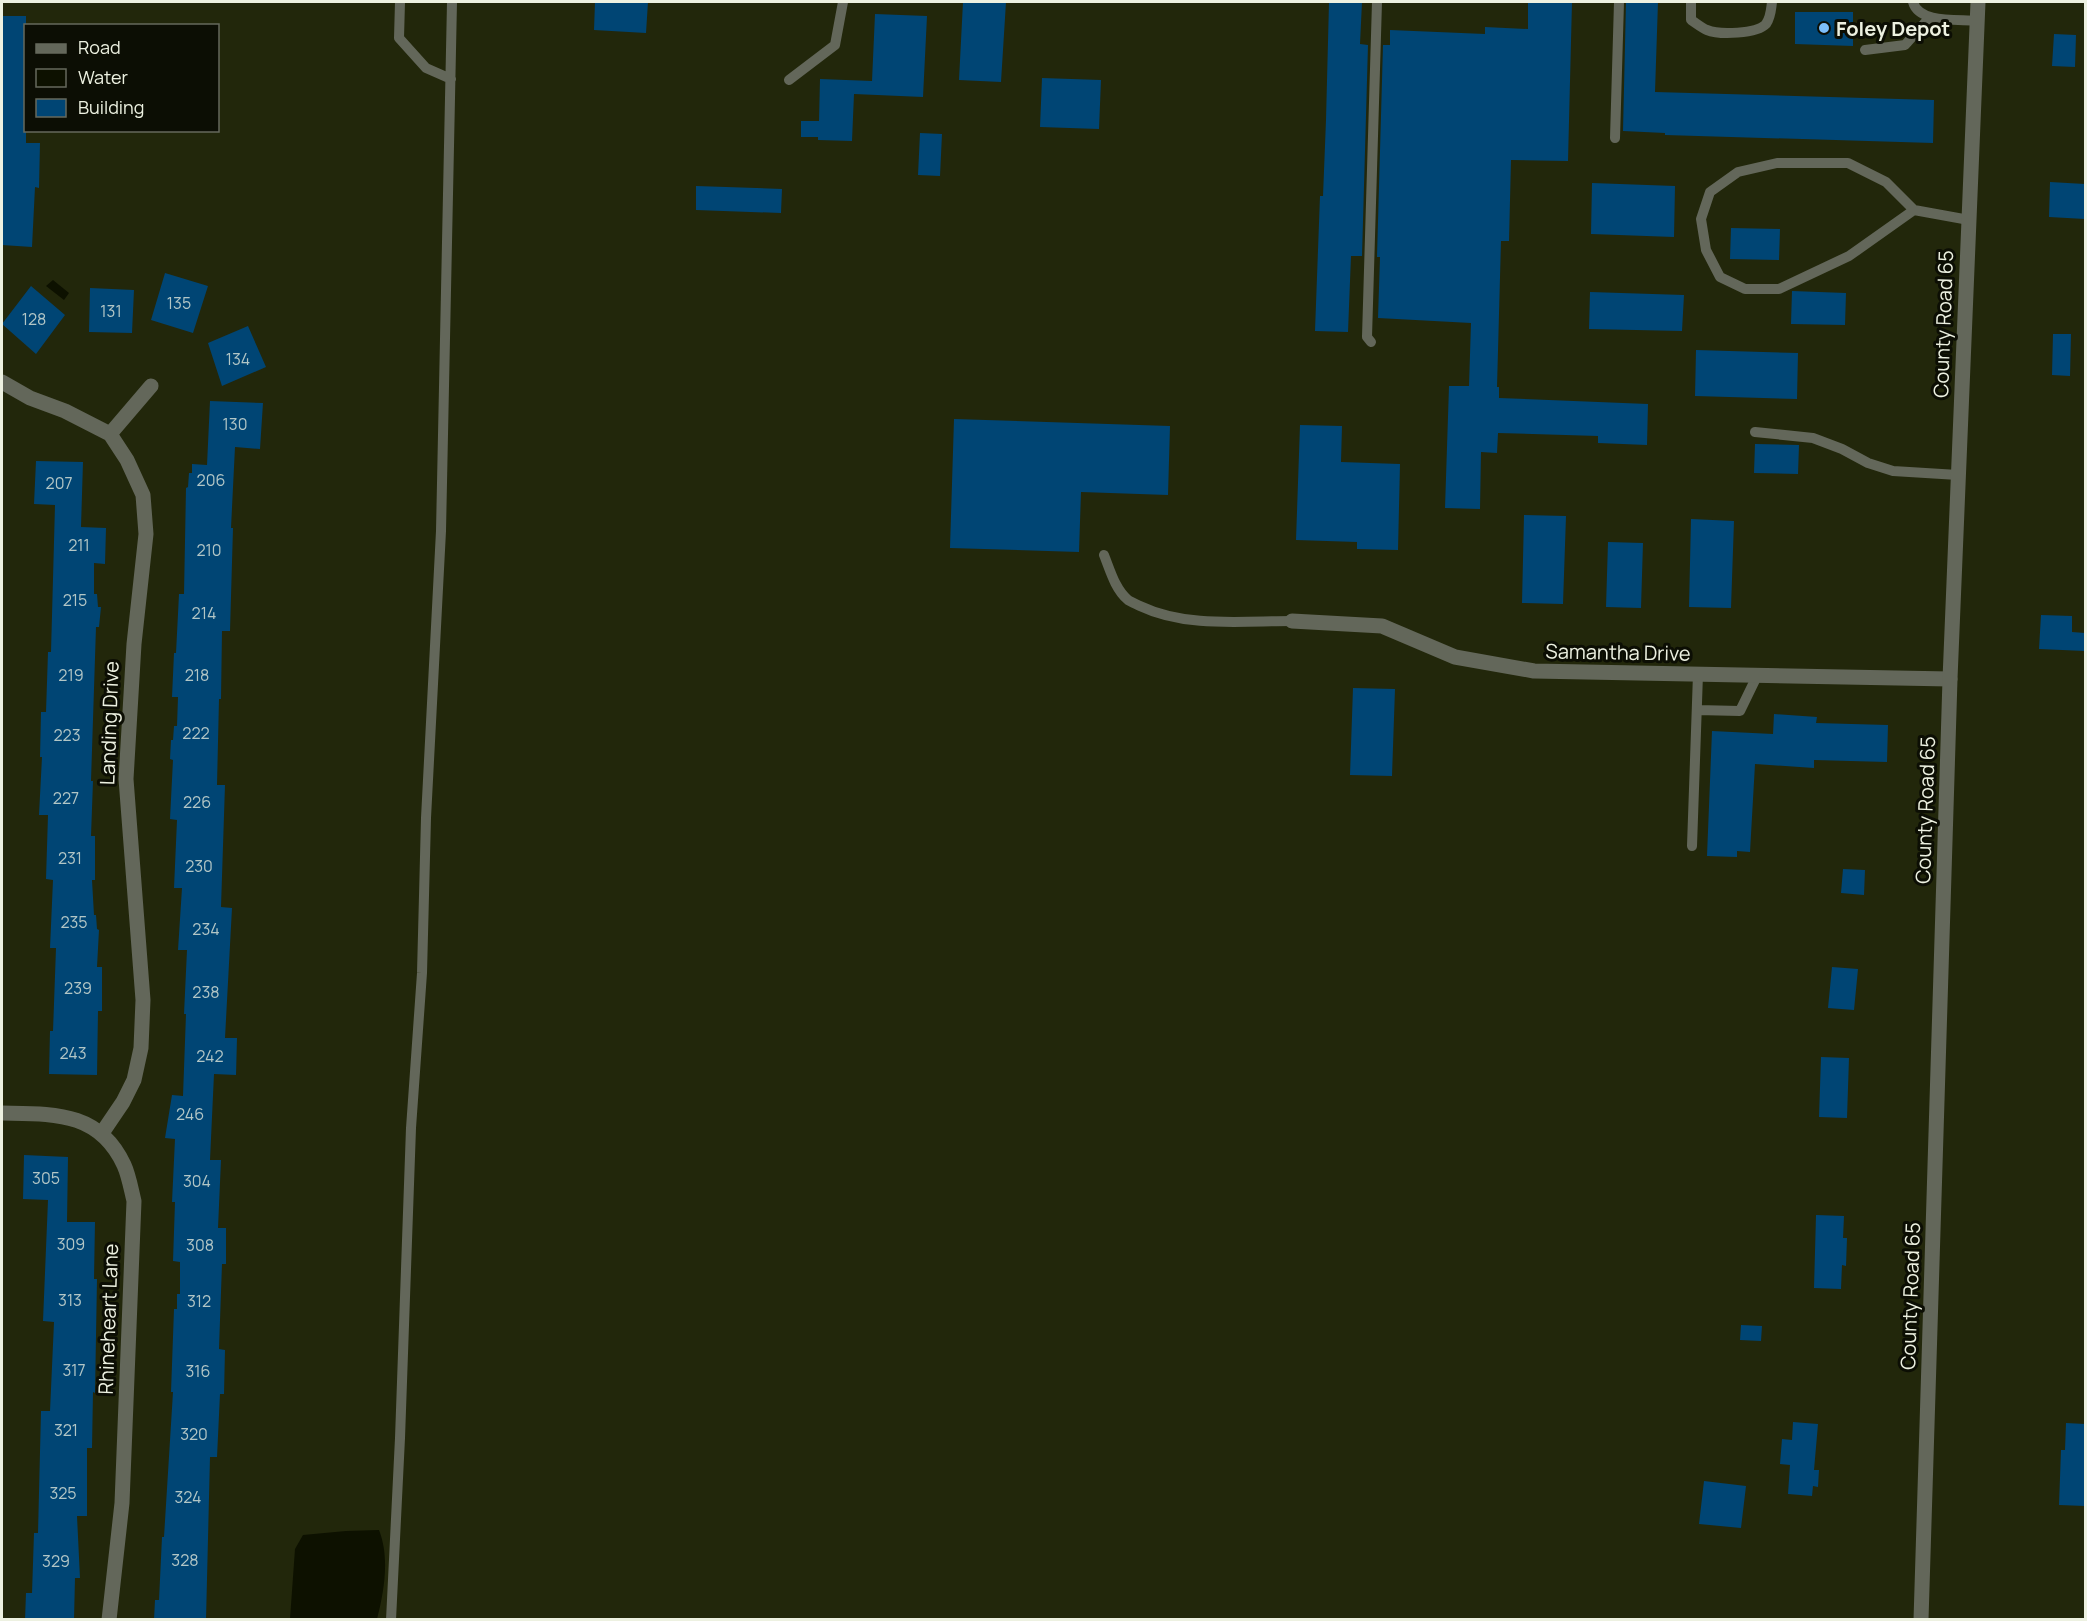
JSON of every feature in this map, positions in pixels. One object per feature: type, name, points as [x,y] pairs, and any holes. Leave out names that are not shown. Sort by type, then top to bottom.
[{"type":"street","name":"County Road 65","points":[[1921,1620],[1950,679],[1978,2]]},
{"type":"street","name":"Landing Drive","points":[[2,382],[30,398],[65,411],[110,434],[127,460],[143,495],[146,534],[134,644],[126,779],[143,1000],[141,1048],[134,1080],[123,1102],[102,1133]]},
{"type":"street","points":[[110,434],[151,386]]},
{"type":"street","name":"Samantha Drive","points":[[1292,621],[1382,626],[1455,657],[1534,671],[1950,679]]},
{"type":"street","name":"Rhineheart Lane","points":[[2,1113],[57,1114],[81,1122],[102,1133],[124,1165],[134,1201],[122,1503],[109,1620]]},
{"type":"lane","points":[[400,2],[399,38],[426,68],[451,79]]},
{"type":"lane","points":[[391,1620],[411,1128],[422,973],[426,818],[441,531],[452,2]]},
{"type":"lane","points":[[789,80],[835,45],[843,2]]},
{"type":"lane","points":[[1371,342],[1367,337],[1377,2]]},
{"type":"lane","points":[[1615,138],[1619,2]]},
{"type":"lane","points":[[1691,2],[1691,20],[1709,31],[1737,33],[1755,31],[1766,25],[1771,15],[1772,2]]},
{"type":"lane","points":[[1913,2],[1919,12],[1930,17],[1977,21]]},
{"type":"lane","points":[[1865,50],[1905,45],[1930,17]]},
{"type":"lane","points":[[1914,210],[1849,256],[1779,289],[1745,289],[1720,277],[1706,250],[1701,219],[1710,192],[1738,172],[1778,163],[1848,163],[1886,182],[1914,210],[1969,220]]},
{"type":"lane","points":[[1755,432],[1813,438],[1842,449],[1868,463],[1893,471],[1958,475]]},
{"type":"lane","points":[[1104,555],[1114,583],[1128,600],[1150,611],[1175,617],[1222,622],[1292,621]]},
{"type":"lane","points":[[1692,846],[1698,674]]},
{"type":"lane","points":[[1697,710],[1740,711],[1757,676]]},
{"type":"water","points":[[53,280],[69,293],[64,300],[46,286]]},
{"type":"water","points":[[379,1530],[385,1563],[384,1586],[377,1619],[290,1619],[295,1549],[303,1535]]},
{"type":"building","points":[[595,2],[648,2],[646,33],[594,30]]},
{"type":"building","points":[[963,2],[1006,2],[1001,82],[959,80]]},
{"type":"building","points":[[1329,2],[1362,2],[1360,44],[1368,45],[1362,256],[1351,256],[1348,332],[1315,331],[1320,196],[1323,196]]},
{"type":"building","points":[[1528,2],[1572,2],[1568,161],[1511,160],[1509,241],[1501,241],[1497,387],[1499,387],[1499,398],[1648,404],[1647,445],[1598,443],[1598,436],[1498,433],[1497,453],[1481,452],[1480,509],[1445,508],[1449,386],[1469,386],[1471,323],[1378,318],[1380,257],[1377,257],[1383,45],[1390,45],[1390,30],[1485,34],[1485,27],[1528,29]]},
{"type":"building","points":[[1626,2],[1658,2],[1655,92],[1934,100],[1933,143],[1665,135],[1665,133],[1623,131]]},
{"type":"building","name":"Foley Depot","points":[[1795,12],[1853,12],[1853,46],[1795,44]]},
{"type":"building","points":[[875,14],[927,16],[923,97],[854,94],[852,141],[801,137],[801,121],[819,121],[820,79],[872,81]]},
{"type":"building","points":[[2,16],[26,16],[26,24],[24,24],[24,132],[26,132],[26,143],[40,143],[39,188],[35,187],[32,247],[2,245]]},
{"type":"building","points":[[2054,34],[2076,35],[2075,67],[2052,66]]},
{"type":"building","points":[[1042,78],[1101,80],[1099,129],[1040,127]]},
{"type":"building","points":[[920,133],[942,134],[940,176],[918,175]]},
{"type":"building","points":[[2050,182],[2085,184],[2085,219],[2049,217]]},
{"type":"building","points":[[1592,183],[1675,186],[1674,237],[1591,234]]},
{"type":"building","points":[[696,186],[782,189],[781,213],[696,210]]},
{"type":"building","points":[[1731,228],[1780,229],[1779,260],[1730,259]]},
{"type":"building","points":[[165,273],[208,286],[193,333],[151,320]]},
{"type":"building","points":[[31,286],[65,315],[36,354],[2,324]]},
{"type":"building","points":[[90,288],[134,290],[132,333],[89,332]]},
{"type":"building","points":[[1792,291],[1846,293],[1845,325],[1791,324]]},
{"type":"building","points":[[1590,292],[1684,295],[1682,331],[1589,329]]},
{"type":"building","points":[[248,326],[266,367],[222,386],[208,343]]},
{"type":"building","points":[[2053,334],[2071,334],[2070,376],[2052,375]]},
{"type":"building","points":[[1696,350],[1798,353],[1797,399],[1695,396]]},
{"type":"building","points":[[210,401],[263,403],[260,449],[235,447],[230,631],[222,631],[221,699],[219,699],[217,785],[225,785],[221,907],[232,908],[225,1038],[237,1038],[236,1075],[214,1074],[210,1160],[221,1160],[218,1228],[226,1228],[226,1264],[222,1264],[219,1349],[225,1350],[224,1394],[220,1394],[217,1457],[210,1457],[206,1620],[154,1620],[155,1600],[159,1600],[162,1537],[164,1537],[173,1392],[171,1392],[174,1309],[177,1309],[177,1294],[180,1294],[180,1262],[173,1261],[175,1202],[172,1202],[175,1139],[165,1138],[172,1095],[183,1096],[186,1014],[184,1014],[187,950],[178,950],[182,888],[174,888],[177,820],[170,819],[173,760],[170,759],[171,740],[173,740],[174,726],[177,726],[178,697],[172,697],[174,653],[176,653],[179,594],[184,594],[186,488],[189,473],[192,473],[192,464],[207,465]]},
{"type":"building","points":[[954,419],[1170,426],[1168,495],[1081,492],[1079,552],[950,548]]},
{"type":"building","points":[[1300,425],[1342,426],[1341,462],[1400,464],[1398,550],[1357,549],[1357,542],[1296,540]]},
{"type":"building","points":[[1755,444],[1799,445],[1798,474],[1754,473]]},
{"type":"building","points":[[36,461],[83,462],[81,527],[106,528],[105,564],[94,563],[94,594],[97,594],[98,607],[101,607],[99,627],[96,627],[91,781],[93,781],[91,836],[95,836],[95,880],[92,880],[94,915],[96,915],[99,930],[97,967],[102,967],[102,1011],[98,1011],[97,1075],[49,1074],[56,948],[50,948],[53,880],[46,879],[48,815],[39,815],[42,757],[40,757],[41,712],[46,712],[48,652],[51,652],[55,505],[34,504]]},
{"type":"building","points":[[1524,515],[1566,516],[1563,604],[1522,603]]},
{"type":"building","points":[[1691,519],[1734,521],[1731,608],[1689,607]]},
{"type":"building","points":[[1608,542],[1643,543],[1641,608],[1606,607]]},
{"type":"building","points":[[2041,615],[2072,616],[2072,632],[2085,633],[2085,651],[2039,649]]},
{"type":"building","points":[[1353,688],[1395,689],[1392,776],[1350,775]]},
{"type":"building","points":[[1774,714],[1817,717],[1816,723],[1888,725],[1887,762],[1814,760],[1814,768],[1755,764],[1750,852],[1737,851],[1737,857],[1707,856],[1712,731],[1773,734]]},
{"type":"building","points":[[1843,869],[1865,870],[1864,895],[1841,893]]},
{"type":"building","points":[[1832,967],[1858,969],[1854,1010],[1828,1008]]},
{"type":"building","points":[[1821,1057],[1849,1058],[1847,1118],[1819,1117]]},
{"type":"building","points":[[24,1155],[68,1157],[67,1222],[95,1222],[94,1279],[97,1279],[95,1393],[93,1392],[92,1448],[87,1448],[87,1516],[77,1516],[80,1578],[75,1578],[74,1620],[25,1620],[26,1593],[32,1593],[34,1533],[38,1533],[41,1411],[50,1411],[54,1322],[43,1321],[48,1200],[23,1199]]},
{"type":"building","points":[[1816,1215],[1844,1216],[1843,1238],[1847,1238],[1846,1266],[1842,1265],[1841,1289],[1814,1288]]},
{"type":"building","points":[[1741,1325],[1762,1326],[1761,1341],[1740,1340]]},
{"type":"building","points":[[1793,1422],[1818,1424],[1814,1470],[1819,1470],[1818,1487],[1813,1486],[1812,1496],[1788,1494],[1790,1465],[1780,1464],[1782,1439],[1792,1440]]},
{"type":"building","points":[[2066,1423],[2085,1424],[2085,1506],[2059,1505],[2061,1450],[2065,1450]]},
{"type":"building","points":[[1704,1481],[1746,1486],[1741,1528],[1699,1524]]},
{"type":"place","name":"Foley Depot","points":[[1824,28]]}]
